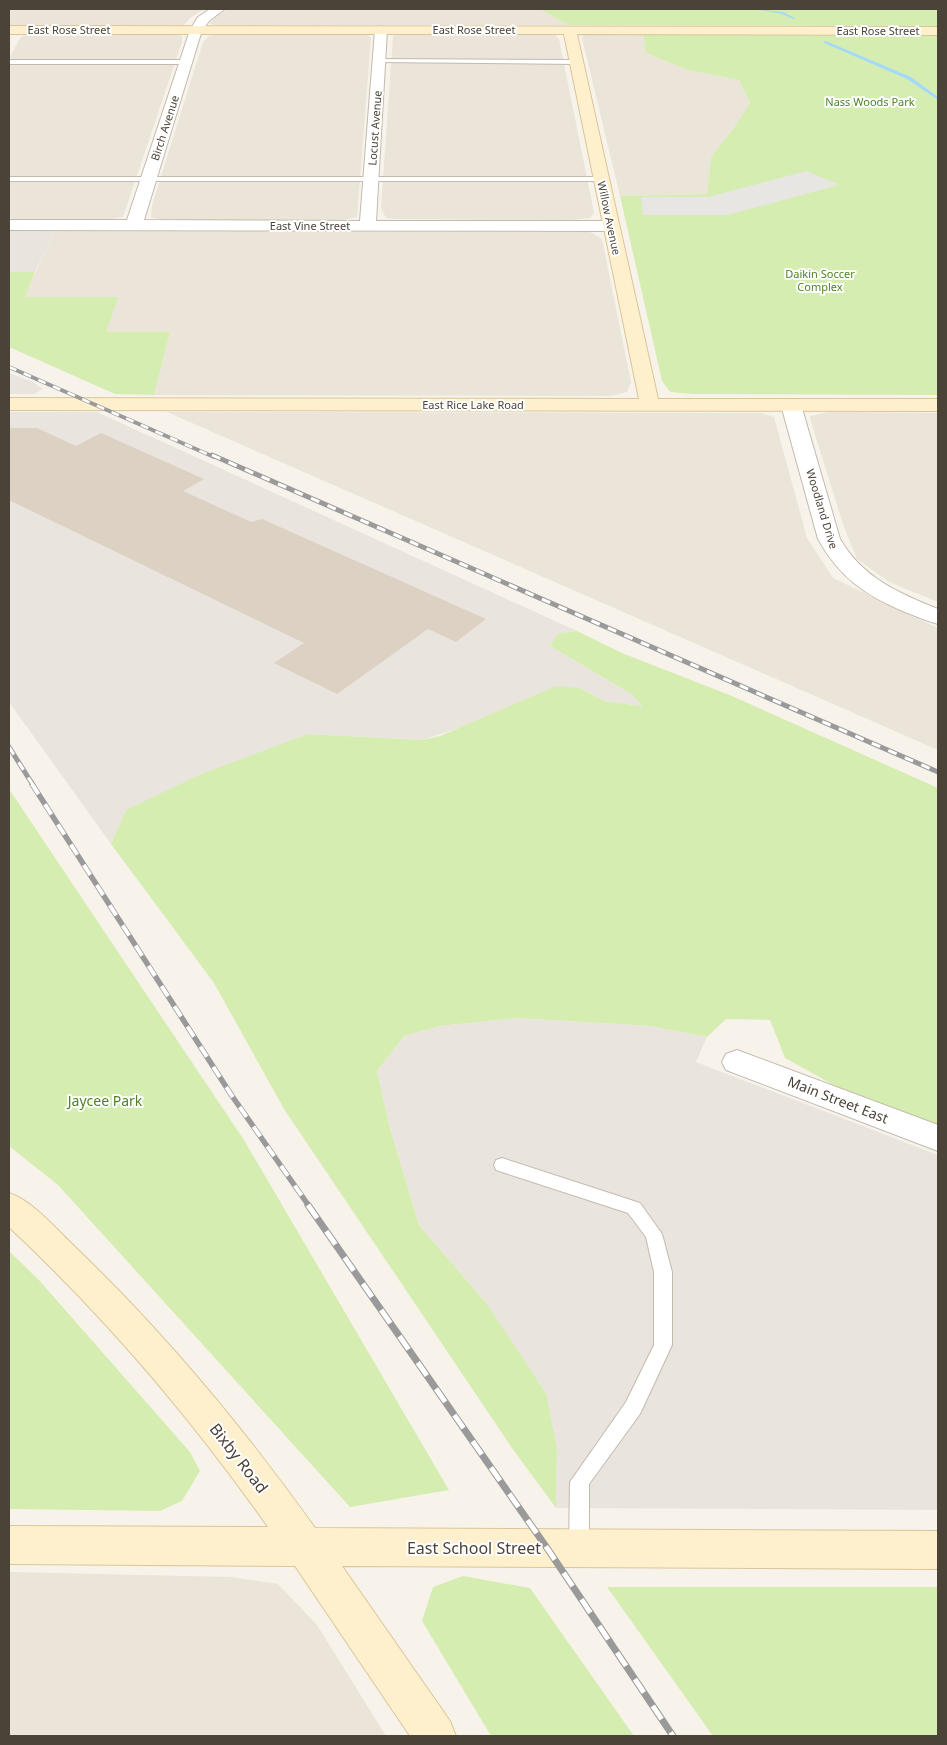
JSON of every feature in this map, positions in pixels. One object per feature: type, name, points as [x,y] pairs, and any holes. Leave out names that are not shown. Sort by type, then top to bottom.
[{"type":"street","points":[[196,30],[200,21],[206,15],[218,9]]},
{"type":"street","name":"Birch Avenue","points":[[134,226],[196,30]]},
{"type":"street","name":"Locust Avenue","points":[[368,226],[381,30]]},
{"type":"street","name":"Willow Avenue","points":[[570,30],[650,405]]},
{"type":"street","name":"East Rose Street","points":[[10,31],[938,31]]},
{"type":"street","name":"East Vine Street","points":[[9,225],[611,226]]},
{"type":"street","name":"East Rice Lake Road","points":[[9,404],[938,405]]},
{"type":"street","name":"Woodland Drive","points":[[791,405],[829,538],[836,555],[848,569],[883,594],[938,616]]},
{"type":"street","name":"Main Street East","points":[[737,1062],[938,1138]]},
{"type":"street","name":"Bixby Road","points":[[9,1207],[87,1281],[141,1338],[251,1471],[306,1547],[435,1736]]},
{"type":"street","name":"East School Street","points":[[9,1545],[938,1550]]},
{"type":"lane","points":[[379,61],[577,62]]},
{"type":"lane","points":[[9,62],[186,62]]},
{"type":"lane","points":[[9,179],[601,179]]},
{"type":"lane","points":[[502,1165],[634,1208],[654,1234],[663,1272],[663,1345],[633,1408],[580,1482],[578,1548]]},
{"type":"shaded area","points":[[9,9],[205,9],[191,17],[184,25],[9,25]]},
{"type":"shaded area","points":[[230,9],[540,9],[568,25],[214,25],[209,23],[218,15]]},
{"type":"shaded area","points":[[31,34],[173,34],[182,36],[182,42],[123,217],[111,219],[9,219],[9,58],[21,37]]},
{"type":"shaded area","points":[[222,34],[368,35],[371,38],[357,217],[343,220],[165,221],[151,217],[152,205],[203,42],[209,36]]},
{"type":"shaded area","points":[[402,34],[555,35],[559,39],[594,213],[590,218],[572,220],[386,218],[381,208],[393,36]]},
{"type":"shaded area","points":[[643,34],[646,53],[687,70],[739,80],[750,103],[711,157],[707,194],[620,196],[582,38],[584,35]]},
{"type":"shaded area","points":[[807,171],[839,185],[727,215],[643,215],[641,197],[708,197]]},
{"type":"shaded area","points":[[9,231],[55,231],[35,272],[9,272]]},
{"type":"shaded area","points":[[55,231],[590,232],[602,239],[631,382],[627,392],[611,396],[154,395],[170,332],[105,332],[117,297],[24,297]]},
{"type":"shaded area","points":[[9,373],[33,382],[43,389],[34,394],[9,394]]},
{"type":"shaded area","points":[[9,412],[97,412],[577,631],[557,634],[550,646],[633,695],[643,706],[604,701],[580,688],[422,740],[308,734],[126,810],[111,844],[9,702]]},
{"type":"shaded area","points":[[167,412],[761,413],[774,417],[807,538],[833,578],[938,628],[938,750]]},
{"type":"shaded area","points":[[829,412],[938,413],[938,602],[889,582],[857,559],[843,524],[810,416]]},
{"type":"shaded area","points":[[516,1018],[650,1026],[707,1037],[696,1062],[938,1155],[938,1510],[556,1508],[557,1448],[546,1393],[488,1305],[419,1225],[390,1128],[377,1071],[404,1036],[440,1026]]},
{"type":"shaded area","points":[[9,1572],[231,1577],[278,1584],[317,1625],[386,1736],[9,1736]]},
{"type":"green space","points":[[540,9],[938,9],[938,26],[568,25]]},
{"type":"green space","name":"Daikin Soccer Complex","points":[[643,34],[938,35],[938,395],[693,394],[670,392],[662,381],[620,196],[707,194],[711,157],[750,103],[739,80],[687,70],[646,53]]},
{"type":"green space","points":[[9,272],[35,272],[25,297],[118,297],[106,332],[170,332],[154,395],[115,394],[9,347]]},
{"type":"green space","points":[[577,631],[622,653],[732,696],[938,788],[938,1125],[839,1088],[785,1058],[770,1020],[726,1019],[707,1037],[650,1026],[516,1018],[440,1026],[404,1036],[377,1071],[390,1128],[419,1225],[488,1305],[546,1393],[557,1448],[556,1508],[512,1448],[284,1109],[214,983],[111,844],[126,810],[199,775],[308,734],[422,740],[440,736],[556,686],[580,688],[604,701],[642,706],[633,695],[550,646],[557,634]]},
{"type":"green space","name":"Jaycee Park","points":[[9,789],[244,1140],[449,1490],[350,1507],[58,1185],[9,1146]]},
{"type":"green space","points":[[9,1251],[38,1279],[190,1452],[200,1471],[182,1501],[160,1511],[9,1509]]},
{"type":"green space","points":[[463,1576],[530,1588],[634,1736],[491,1736],[422,1621],[433,1587]]},
{"type":"green space","points":[[607,1587],[938,1587],[938,1736],[713,1736]]},
{"type":"building","points":[[9,428],[37,428],[76,446],[101,433],[204,479],[183,491],[251,522],[262,519],[486,619],[456,642],[428,629],[337,694],[274,663],[304,643],[9,500]]},
{"type":"waterway","points":[[758,9],[783,13],[793,18]]},
{"type":"waterway","points":[[825,42],[909,78],[938,99]]},
{"type":"railway","points":[[9,367],[214,457]]},
{"type":"railway","points":[[212,455],[938,772]]},
{"type":"railway","points":[[9,747],[33,785]]},
{"type":"railway","points":[[32,784],[232,1096],[309,1206]]},
{"type":"railway","points":[[308,1205],[547,1548],[673,1736]]},
{"type":"park label","name":"Nass Woods Park","points":[[870,102]]}]
